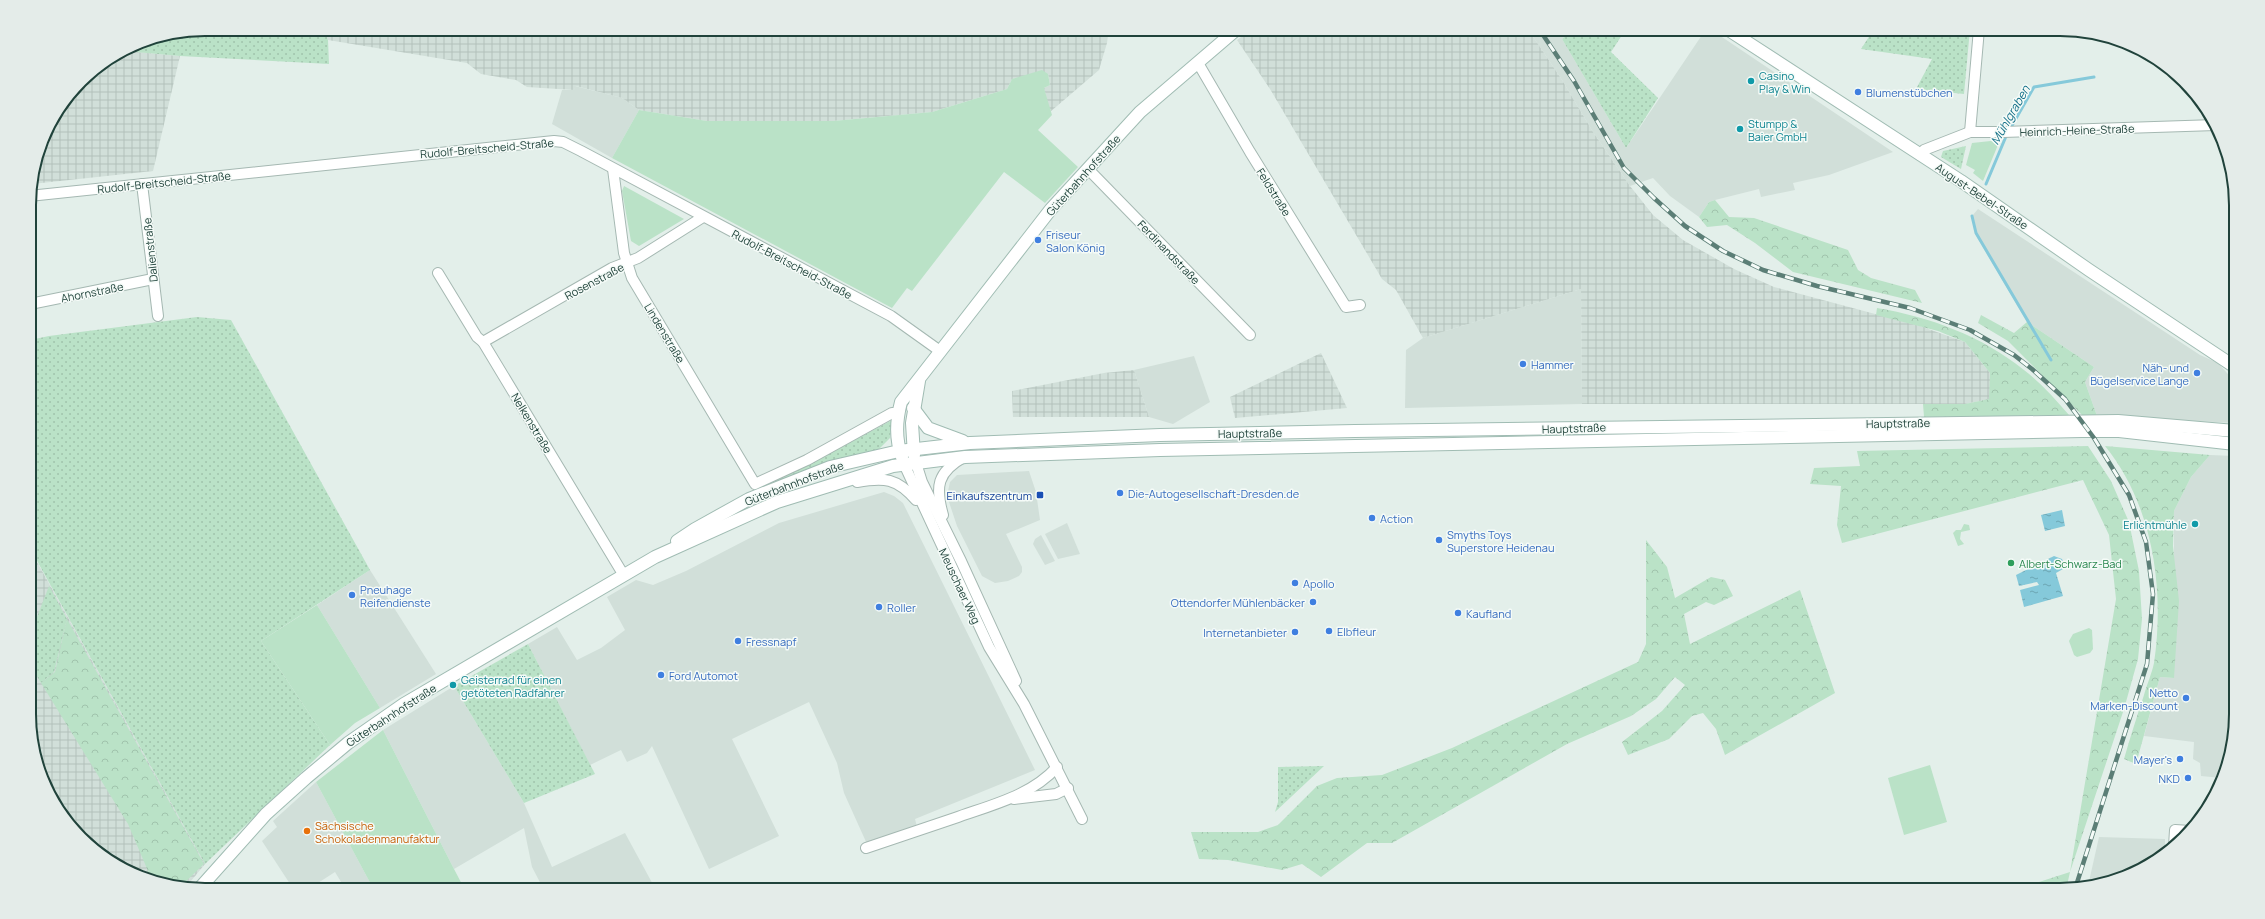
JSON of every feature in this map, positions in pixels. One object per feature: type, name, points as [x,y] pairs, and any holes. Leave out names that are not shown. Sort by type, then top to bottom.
[{"type":"main road","name":"Güterbahnhofstraße","points":[[910,463],[899,450],[896,437],[898,413],[901,402],[1051,209],[1140,112],[1229,36]]},
{"type":"main road","name":"August-Bebel-Straße","points":[[1738,36],[1987,198],[2089,270],[2229,363]]},
{"type":"main road","name":"Güterbahnhofstraße","points":[[910,463],[913,449],[911,436],[913,408],[919,378]]},
{"type":"main road","points":[[913,408],[928,428],[970,443]]},
{"type":"main road","name":"Hauptstraße","points":[[899,450],[970,443],[1066,438],[1355,431],[2118,421],[2229,430]]},
{"type":"main road","name":"Hauptstraße","points":[[910,463],[965,457],[1160,450],[2082,431],[2119,432],[2229,443]]},
{"type":"main road","name":"Güterbahnhofstraße","points":[[655,557],[695,529],[749,499],[830,467],[899,450]]},
{"type":"main road","name":"Güterbahnhofstraße","points":[[204,883],[266,814],[306,778],[348,742],[404,704],[623,574],[655,557],[777,502],[820,488],[910,463]]},
{"type":"street","points":[[1970,132],[1978,36]]},
{"type":"street","name":"Feldstraße","points":[[1198,63],[1250,152],[1346,307],[1360,306]]},
{"type":"street","name":"Heinrich-Heine-Straße","points":[[1920,155],[1924,150],[1970,132],[2015,132],[2209,125]]},
{"type":"street","name":"Rudolf-Breitscheid-Straße","points":[[36,195],[554,141],[563,142],[581,150],[613,169],[891,316],[940,351]]},
{"type":"street","name":"Lindenstraße","points":[[613,169],[627,263],[632,278],[755,484]]},
{"type":"street","name":"Ferdinandstraße","points":[[1088,169],[1250,335]]},
{"type":"street","name":"Dalienstraße","points":[[142,184],[158,316]]},
{"type":"street","name":"Rosenstraße","points":[[483,342],[612,268],[627,263],[703,217]]},
{"type":"street","name":"Nelkenstraße","points":[[438,273],[477,337],[483,342],[623,574]]},
{"type":"street","name":"Ahornstraße","points":[[36,303],[153,279]]},
{"type":"street","name":"Güterbahnhofstraße","points":[[755,484],[807,460],[892,413],[898,413]]},
{"type":"street","points":[[949,536],[940,504],[939,483],[946,470],[965,457]]},
{"type":"street","name":"Meuschaer Weg","points":[[910,463],[923,509],[989,647],[1024,704],[1058,767],[1082,819]]},
{"type":"street","name":"Meuschaer Weg","points":[[910,463],[922,482],[949,536],[1010,666],[1024,704]]},
{"type":"street","points":[[820,488],[875,479],[888,480],[905,488],[923,509]]},
{"type":"street","points":[[866,848],[1008,800],[1033,788],[1048,777],[1058,767]]},
{"type":"street","points":[[1008,800],[1056,794],[1068,788]]},
{"type":"street","points":[[2175,837],[2175,830],[2182,830]]},
{"type":"shaded area","points":[[327,36],[1108,36],[1107,43],[1099,70],[1050,112],[1044,88],[1050,85],[1048,74],[1012,79],[1007,89],[932,112],[833,121],[707,121],[639,110],[622,98],[576,86],[574,90],[527,87],[516,80],[481,74],[467,63],[328,40]]},
{"type":"shaded area","points":[[1242,36],[1533,36],[1562,80],[1593,132],[1630,186],[1653,215],[1683,240],[1734,269],[1774,287],[1920,326],[1965,342],[1990,373],[1990,399],[1965,404],[1582,404],[1581,289],[1423,338],[1396,290],[1382,279],[1270,89],[1237,40]]},
{"type":"shaded area","points":[[1533,36],[1565,36],[1562,39],[1626,148],[1701,36],[1720,36],[1893,152],[1829,175],[1793,183],[1795,190],[1761,197],[1759,189],[1709,202],[1699,217],[1670,196],[1653,178],[1630,186],[1593,132],[1562,80]]},
{"type":"shaded area","points":[[133,52],[180,56],[153,171],[37,183],[45,151],[53,130],[71,102],[102,71]]},
{"type":"shaded area","points":[[575,86],[622,98],[639,110],[612,158],[552,124],[562,90],[574,90]]},
{"type":"shaded area","points":[[1978,209],[2200,355],[2218,363],[2229,375],[2229,423],[2097,416],[2085,382],[2094,367],[2027,322],[1975,234],[1972,216]]},
{"type":"shaded area","points":[[1581,289],[1582,404],[1405,408],[1406,350],[1423,338]]},
{"type":"shaded area","points":[[1321,353],[1347,408],[1235,418],[1230,397]]},
{"type":"shaded area","points":[[1194,356],[1210,402],[1173,424],[1149,417],[1134,370]]},
{"type":"shaded area","points":[[1134,370],[1149,417],[1013,417],[1012,391],[1104,373]]},
{"type":"shaded area","points":[[2210,455],[2229,456],[2229,725],[2226,747],[2216,777],[2201,776],[2200,763],[2193,759],[2194,742],[2144,736],[2160,677],[2174,678],[2174,511],[2191,477]]},
{"type":"shaded area","points":[[1029,471],[1036,492],[1040,520],[1006,534],[1022,567],[1022,572],[1019,576],[1008,581],[995,583],[982,576],[957,526],[947,496],[950,482],[957,475]]},
{"type":"shaded area","points":[[884,492],[894,496],[903,503],[1035,770],[915,819],[917,827],[867,844],[844,793],[837,763],[809,702],[732,739],[779,836],[709,869],[652,746],[647,753],[627,762],[621,750],[590,765],[528,644],[557,627],[577,660],[601,648],[625,630],[607,597],[636,580],[653,585],[686,571],[779,523]]},
{"type":"shaded area","points":[[1067,523],[1080,554],[1058,559],[1045,534]]},
{"type":"shaded area","points":[[1041,535],[1055,561],[1045,565],[1033,544],[1035,539]]},
{"type":"shaded area","points":[[36,560],[205,864],[190,883],[172,880],[130,866],[102,848],[78,825],[53,789],[39,747],[36,725]]},
{"type":"shaded area","points":[[370,570],[436,674],[380,708],[317,605]]},
{"type":"shaded area","points":[[454,686],[524,803],[552,867],[625,833],[652,883],[540,883],[532,867],[524,828],[454,869],[383,730]]},
{"type":"shaded area","points":[[316,782],[370,883],[342,883],[335,872],[318,883],[289,883],[262,841],[277,827],[273,821]]},
{"type":"shaded area","points":[[2099,837],[2165,839],[2165,846],[2135,866],[2114,874],[2089,881]]},
{"type":"green space","points":[[194,36],[327,36],[329,64],[180,56],[133,52],[172,39]]},
{"type":"green space","points":[[1565,36],[1621,36],[1611,52],[1658,98],[1626,148],[1562,39]]},
{"type":"green space","points":[[1869,36],[1969,36],[1964,94],[1916,89],[1932,59],[1861,49]]},
{"type":"green space","points":[[1042,70],[1048,74],[1050,85],[1044,88],[1052,115],[1038,130],[1078,167],[1045,203],[1004,172],[912,291],[907,288],[892,308],[612,158],[639,110],[707,121],[833,121],[932,112],[1007,89],[1012,79]]},
{"type":"green space","points":[[2000,140],[1983,181],[1973,173],[1975,170],[1966,165],[1972,143]]},
{"type":"green space","points":[[1966,146],[1961,169],[1941,157],[1943,151]]},
{"type":"green space","points":[[624,186],[684,219],[639,246],[631,241],[622,191]]},
{"type":"green space","points":[[1715,200],[1729,217],[1754,218],[1848,250],[1858,270],[1871,278],[1915,290],[1922,303],[1793,272],[1755,243],[1727,225],[1707,227],[1699,217],[1709,202]]},
{"type":"green space","points":[[1877,308],[1936,323],[1991,347],[2030,375],[2048,391],[2069,415],[1924,417],[1923,404],[1965,404],[1989,399],[1990,373],[1965,342],[1938,331],[1876,315]]},
{"type":"green space","points":[[1981,315],[2014,333],[2027,322],[2094,367],[2085,382],[2097,416],[2085,418],[2008,341],[1978,323]]},
{"type":"green space","points":[[197,317],[231,320],[370,570],[261,641],[330,745],[205,864],[36,559],[36,339]]},
{"type":"green space","points":[[892,420],[890,438],[878,450],[756,493],[757,488],[810,464]]},
{"type":"green space","points":[[2088,446],[2111,481],[2129,522],[2139,571],[2142,619],[2138,659],[2124,709],[2070,872],[2116,599],[2109,535],[2083,480],[1842,543],[1837,525],[1841,486],[1810,484],[1814,468],[1860,466],[1857,451]]},
{"type":"green space","points":[[2105,446],[2210,455],[2191,477],[2174,511],[2173,546],[2179,601],[2174,678],[2160,677],[2136,764],[2124,759],[2154,663],[2158,606],[2156,577],[2152,549],[2134,494],[2121,469]]},
{"type":"green space","points":[[1964,524],[1969,525],[1970,530],[1961,532],[1960,539],[1964,544],[1958,546],[1953,533],[1956,530],[1961,530]]},
{"type":"green space","points":[[1646,540],[1667,567],[1675,598],[1711,577],[1725,580],[1733,596],[1714,605],[1706,602],[1684,614],[1690,644],[1800,590],[1835,693],[1725,755],[1716,729],[1703,713],[1692,716],[1669,739],[1628,755],[1622,742],[1662,711],[1685,685],[1675,677],[1656,699],[1631,716],[1567,744],[1392,843],[1367,843],[1321,877],[1302,864],[1282,870],[1228,860],[1199,859],[1191,832],[1258,832],[1278,825],[1317,786],[1337,778],[1382,775],[1452,748],[1638,662],[1646,644]]},
{"type":"green space","points":[[49,586],[67,619],[54,672],[41,683],[36,675],[36,620]]},
{"type":"green space","points":[[317,605],[380,708],[355,723],[330,745],[261,641]]},
{"type":"green space","points":[[67,619],[204,864],[185,882],[147,872],[148,871],[128,824],[41,683],[55,672]]},
{"type":"green space","points":[[2089,628],[2092,630],[2093,649],[2090,653],[2077,657],[2074,655],[2069,641],[2073,634]]},
{"type":"green space","points":[[528,644],[595,774],[524,803],[454,686]]},
{"type":"green space","points":[[383,730],[461,883],[370,883],[316,782]]},
{"type":"green space","points":[[1930,765],[1947,822],[1904,835],[1888,778]]},
{"type":"green space","points":[[1324,766],[1275,812],[1278,802],[1278,767]]},
{"type":"green space","points":[[2070,872],[2068,883],[2036,883]]},
{"type":"water","points":[[2062,510],[2065,526],[2045,531],[2041,515]]},
{"type":"water","points":[[2054,556],[2062,559],[2064,564],[2063,569],[2056,573],[2063,596],[2024,607],[2020,590],[2039,585],[2037,582],[2019,586],[2016,575]]},
{"type":"waterway","name":"Mühlgraben","points":[[2010,129],[2034,87],[2094,77]]},
{"type":"waterway","name":"Mühlgraben","points":[[1986,184],[2007,134]]},
{"type":"waterway","name":"Mühlgraben","points":[[1972,216],[1976,233],[2051,360]]},
{"type":"railway","points":[[1544,36],[1574,81],[1624,168],[1685,226],[1723,251],[1763,270],[1817,286],[1910,308],[1970,330],[2014,355],[2032,369],[2065,399],[2094,438],[2129,495],[2146,542],[2153,594],[2147,664],[2077,882]]},
{"type":"place","name":"Casino Play & Win","points":[[1751,81]]},
{"type":"place","name":"Blumenstübchen","points":[[1858,92]]},
{"type":"place","name":"Stumpp & Baier GmbH","points":[[1740,129]]},
{"type":"place","name":"Friseur Salon König","points":[[1038,240]]},
{"type":"place","name":"Hammer","points":[[1523,364]]},
{"type":"place","name":"Näh- und Bügelservice Lange","points":[[2197,373]]},
{"type":"place","name":"Die-Autogesellschaft-Dresden.de","points":[[1120,493]]},
{"type":"place","name":"Einkaufszentrum","points":[[1040,495]]},
{"type":"place","name":"Action","points":[[1372,518]]},
{"type":"place","name":"Erlichtmühle","points":[[2195,524]]},
{"type":"place","name":"Smyths Toys Superstore Heidenau","points":[[1439,540]]},
{"type":"place","name":"Albert-Schwarz-Bad","points":[[2011,563]]},
{"type":"place","name":"Apollo","points":[[1295,583]]},
{"type":"place","name":"Pneuhage Reifendienste","points":[[352,595]]},
{"type":"place","name":"Ottendorfer Mühlenbäcker","points":[[1313,602]]},
{"type":"place","name":"Roller","points":[[879,607]]},
{"type":"place","name":"Kaufland","points":[[1458,613]]},
{"type":"place","name":"Elbfleur","points":[[1329,631]]},
{"type":"place","name":"Internetanbieter","points":[[1295,632]]},
{"type":"place","name":"Fressnapf","points":[[738,641]]},
{"type":"place","name":"Ford Automot","points":[[661,675]]},
{"type":"place","name":"Geisterrad für einen getöteten Radfahrer","points":[[453,685]]},
{"type":"place","name":"Netto Marken-Discount","points":[[2186,698]]},
{"type":"place","name":"Mayer's","points":[[2180,759]]},
{"type":"place","name":"NKD","points":[[2188,778]]},
{"type":"place","name":"Sächsische Schokoladenmanufaktur","points":[[307,831]]}]
